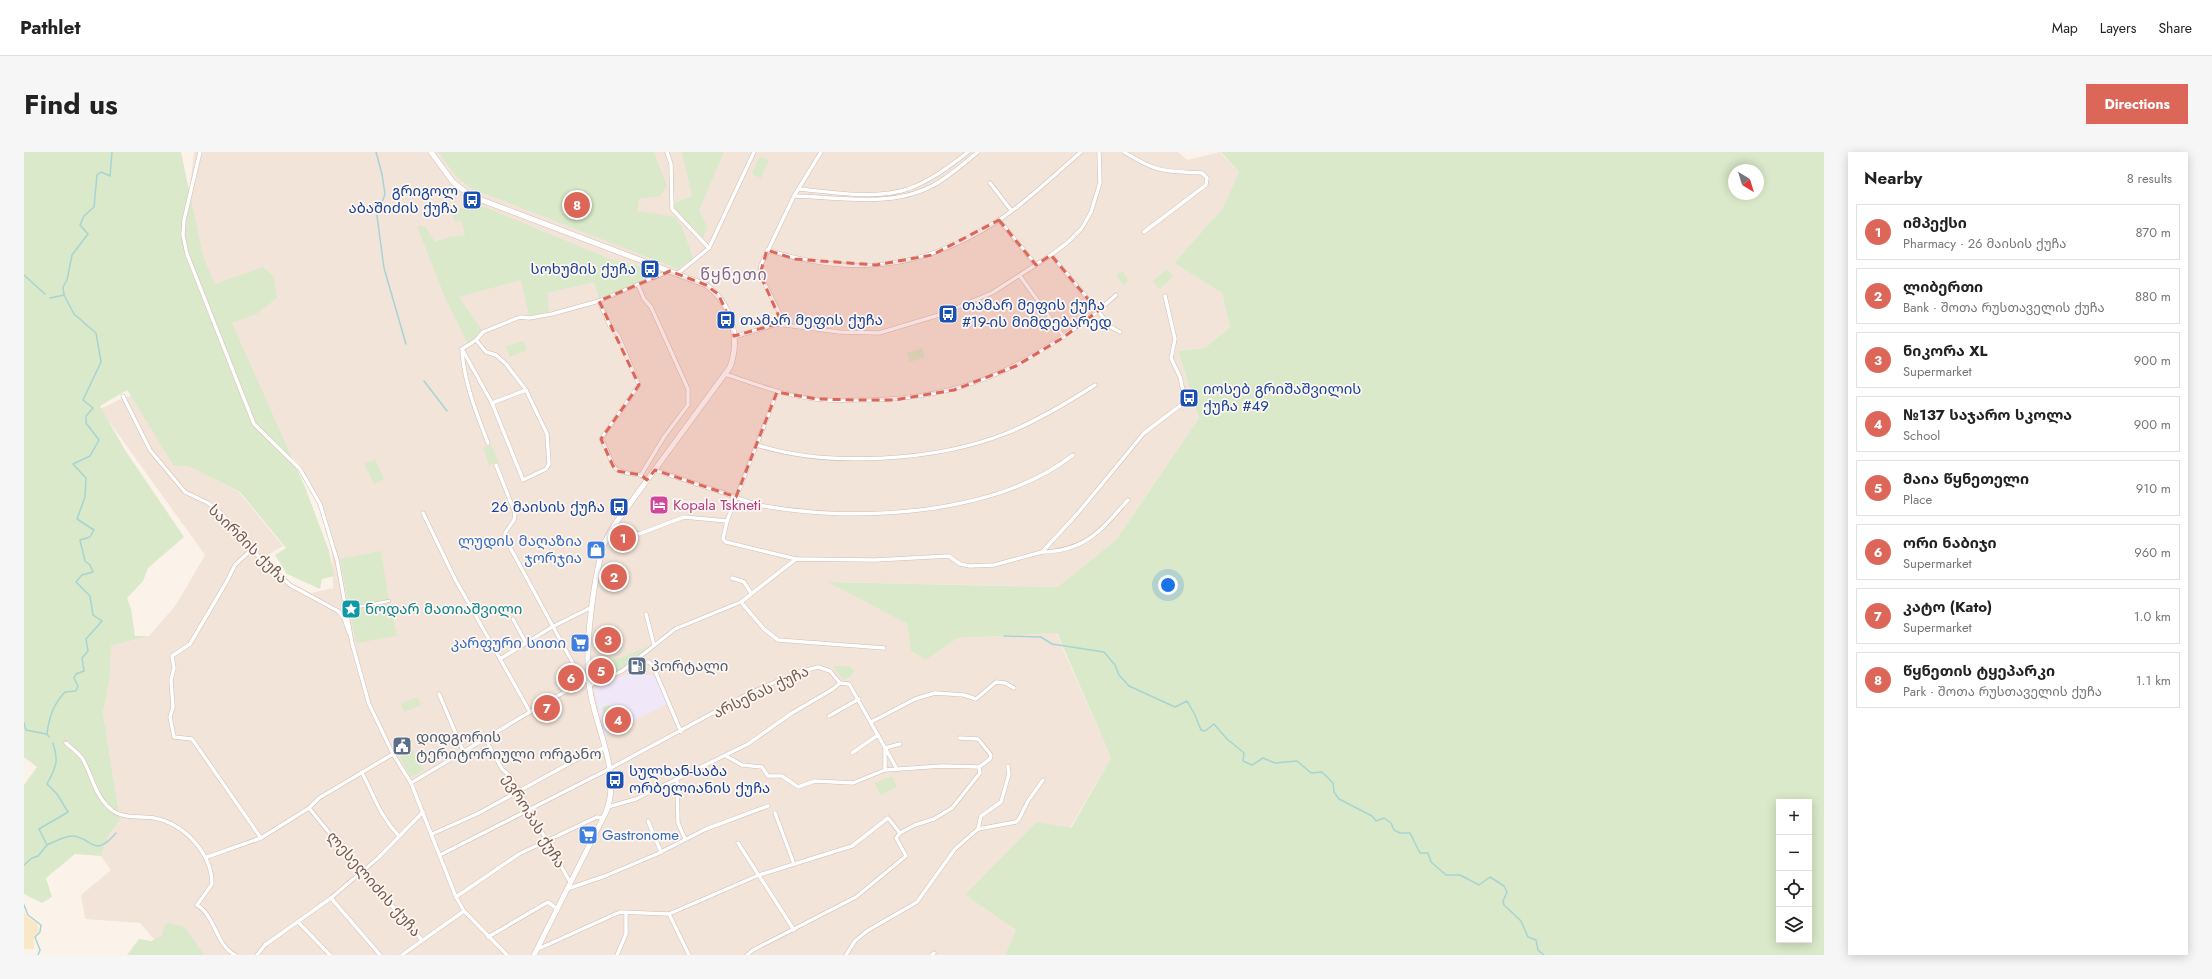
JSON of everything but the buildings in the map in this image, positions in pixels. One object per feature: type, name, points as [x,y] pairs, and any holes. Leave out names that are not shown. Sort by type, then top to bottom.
[{"type":"main road","points":[[431,152],[453,182],[471,196],[706,285],[718,294],[732,323],[734,337],[734,356],[725,374],[615,524],[602,551],[593,606],[588,652],[587,680],[609,769],[611,792],[608,807],[603,818],[534,955]]},
{"type":"street","points":[[200,152],[184,220],[183,235],[187,254],[254,424],[300,469],[320,504],[337,560],[352,643],[369,704],[393,754],[411,783],[456,897],[464,911],[507,955]]},
{"type":"street","points":[[667,152],[671,164],[672,209],[709,248]]},
{"type":"street","points":[[677,274],[709,248],[754,152]]},
{"type":"street","points":[[777,324],[780,319],[779,312],[760,274],[760,265],[794,196],[821,152]]},
{"type":"street","points":[[798,189],[885,193],[908,189],[942,171],[968,152]]},
{"type":"street","points":[[794,196],[894,199],[915,193],[947,176],[978,152]]},
{"type":"street","points":[[767,250],[795,259],[876,266],[914,260],[932,255],[999,220],[1081,152]]},
{"type":"street","points":[[734,337],[777,324],[839,332],[879,333],[939,315],[992,293],[1036,266],[1067,243],[1082,228],[1091,212],[1100,183],[1099,152]]},
{"type":"street","points":[[1124,152],[1139,162],[1157,170],[1202,173],[1207,178],[1206,185],[1144,232]]},
{"type":"street","points":[[942,171],[947,176]]},
{"type":"street","points":[[990,184],[1011,210]]},
{"type":"street","points":[[826,191],[826,197]]},
{"type":"street","points":[[841,198],[842,192]]},
{"type":"street","points":[[999,220],[1036,266]]},
{"type":"street","points":[[1051,255],[1111,327],[1120,332]]},
{"type":"street","points":[[462,349],[476,340],[483,332],[520,317],[530,318],[552,314],[599,301],[670,271]]},
{"type":"street","points":[[1020,276],[1064,338]]},
{"type":"street","points":[[638,285],[644,299],[651,307],[690,396],[688,405],[664,437],[641,475]]},
{"type":"street","points":[[725,374],[777,392],[816,399],[894,400],[938,394],[986,380],[1010,369],[1064,338],[1116,295]]},
{"type":"street","points":[[1042,552],[1078,514],[1144,433],[1181,405],[1185,399],[1180,377],[1171,358],[1175,339],[1165,296]]},
{"type":"street","points":[[599,301],[610,326],[618,335],[639,384],[601,439],[612,466],[617,471],[641,475],[647,480]]},
{"type":"street","points":[[462,349],[492,403],[523,480],[546,469],[549,464],[547,434],[526,390],[506,364],[496,355],[486,352],[476,340]]},
{"type":"street","points":[[462,349],[464,370],[471,402],[488,443]]},
{"type":"street","points":[[757,446],[777,452],[832,459],[883,458],[933,452],[968,445],[1007,433],[1057,410],[1095,385]]},
{"type":"street","points":[[492,403],[526,390]]},
{"type":"street","points":[[777,392],[727,520],[723,539],[726,542],[796,560],[875,560],[949,556],[960,564],[970,566],[994,565],[1042,552],[1068,550],[1101,530],[1128,500]]},
{"type":"street","name":"საირმის ქუჩა","points":[[123,396],[150,450],[176,483],[185,492],[208,503],[221,513],[273,571],[290,585],[341,614],[352,643]]},
{"type":"street","points":[[655,470],[762,506],[828,514],[871,514],[943,506],[997,494],[1025,485],[1054,469],[1074,455]]},
{"type":"street","points":[[411,783],[587,680],[580,675],[552,627],[505,538],[505,533],[514,520],[515,513],[496,465]]},
{"type":"street","points":[[423,513],[455,579],[530,712]]},
{"type":"street","points":[[615,524],[639,534],[684,517],[727,520]]},
{"type":"street","points":[[252,549],[231,570],[227,581],[190,644],[172,656],[173,707],[170,717],[174,737],[192,738],[261,838]]},
{"type":"street","points":[[589,686],[622,671],[675,629],[741,602],[796,560]]},
{"type":"street","points":[[732,578],[744,582],[751,593]]},
{"type":"street","points":[[347,609],[389,601]]},
{"type":"street","points":[[741,602],[764,629],[778,640],[884,648]]},
{"type":"street","points":[[500,659],[552,627],[593,606]]},
{"type":"street","points":[[646,614],[654,645]]},
{"type":"street","points":[[513,619],[526,643]]},
{"type":"street","points":[[644,662],[649,662],[653,666],[681,732]]},
{"type":"street","name":"არსენას ქუჩა","points":[[609,769],[681,732],[746,695],[808,669],[818,667],[826,668],[840,683],[849,684],[859,699],[897,769]]},
{"type":"street","points":[[871,722],[915,698],[935,693],[964,695],[976,699],[996,682],[1000,682],[1014,688]]},
{"type":"street","points":[[608,807],[636,799],[726,756],[748,744],[792,713],[833,689],[840,683]]},
{"type":"street","points":[[439,694],[464,753]]},
{"type":"street","points":[[829,716],[859,699]]},
{"type":"street","points":[[852,753],[878,735]]},
{"type":"street","points":[[726,756],[742,765],[762,767],[768,776],[782,776],[798,787],[815,781],[853,783],[885,770],[942,766],[979,767],[990,759],[991,755],[978,739],[959,738]]},
{"type":"street","name":"ევროპას ქუჩა","points":[[486,740],[502,769],[511,777],[519,790],[529,811],[570,882]]},
{"type":"street","points":[[66,743],[81,756],[99,795],[112,811],[138,817],[153,818],[173,825],[200,848],[207,857],[212,874],[212,884],[196,905],[208,913],[221,941],[230,952],[235,955]]},
{"type":"street","points":[[885,770],[885,748],[900,744]]},
{"type":"street","points":[[432,834],[477,814],[581,757],[604,748]]},
{"type":"street","points":[[207,857],[261,838],[309,808],[319,798],[393,754]]},
{"type":"street","points":[[978,829],[981,816],[1001,802],[1009,774],[1008,766]]},
{"type":"street","points":[[748,955],[752,950],[794,930],[856,897],[906,856],[896,838],[900,833],[915,825],[934,819],[952,808],[980,773],[979,767]]},
{"type":"street","points":[[440,855],[609,769]]},
{"type":"street","points":[[362,773],[377,807],[386,822],[399,836]]},
{"type":"street","points":[[677,779],[678,823],[685,839]]},
{"type":"street","points":[[846,955],[855,941],[867,931],[916,902],[955,849],[978,829],[1016,822],[1020,819],[1028,801],[1044,780]]},
{"type":"street","points":[[566,889],[605,876],[659,853],[685,839],[768,806]]},
{"type":"street","name":"ლესელიძის ქუჩა","points":[[309,808],[361,871],[422,940],[464,911]]},
{"type":"street","points":[[257,955],[265,945],[331,898],[423,812]]},
{"type":"street","points":[[775,813],[794,864]]},
{"type":"street","points":[[456,897],[519,854],[597,817],[603,818]]},
{"type":"street","points":[[538,949],[620,912],[669,914],[759,875],[852,846],[888,818],[900,833]]},
{"type":"street","points":[[648,821],[659,853]]},
{"type":"street","points":[[738,843],[794,930]]},
{"type":"street","points":[[331,898],[380,955]]},
{"type":"street","points":[[488,937],[548,902],[557,909]]},
{"type":"street","points":[[617,955],[626,934],[626,913]]},
{"type":"street","points":[[669,914],[689,955]]},
{"type":"street","points":[[298,922],[330,955]]},
{"type":"street","points":[[402,955],[422,940]]},
{"type":"highlighted area","points":[[999,220],[1036,265],[1051,255],[1098,311],[1064,337],[1016,366],[954,390],[894,400],[816,399],[777,392],[736,497],[655,470],[647,480],[641,475],[617,471],[613,466],[601,439],[639,385],[599,301],[670,271],[706,285],[718,294],[732,323],[734,336],[764,328],[777,324],[780,319],[760,274],[767,250],[795,259],[876,265],[932,255]]},
{"type":"shaded area","points":[[194,152],[1178,152],[1187,160],[1220,152],[1239,172],[1222,209],[1174,263],[1222,293],[1230,327],[1205,348],[1178,351],[1199,418],[1116,540],[1059,587],[829,582],[907,624],[911,651],[926,660],[958,638],[1056,633],[1111,758],[1070,828],[965,895],[1016,930],[1005,955],[196,955],[158,944],[140,923],[85,919],[81,895],[111,870],[101,856],[108,836],[120,820],[103,713],[110,677],[111,646],[149,636],[176,605],[205,555],[100,409],[125,397],[133,396],[187,465],[239,492],[283,546],[261,559],[275,575],[311,593],[333,588],[331,532],[299,464],[255,417],[184,236]]},
{"type":"shaded area","points":[[625,675],[654,675],[668,704],[604,735],[594,689]]},
{"type":"green space","points":[[24,152],[181,152],[203,256],[215,284],[263,267],[274,277],[277,298],[256,314],[232,323],[305,487],[329,551],[334,576],[322,579],[320,589],[287,574],[275,555],[286,548],[240,492],[188,466],[174,466],[127,390],[100,406],[125,450],[184,537],[148,568],[143,581],[127,598],[131,609],[135,636],[149,636],[111,646],[110,677],[103,713],[120,820],[108,836],[101,856],[75,854],[46,878],[52,897],[42,903],[24,894],[24,785],[37,767],[24,757]]},
{"type":"green space","points":[[438,152],[654,152],[667,186],[660,196],[639,199],[637,211],[675,217],[682,227],[693,258],[678,269],[470,188],[455,175]]},
{"type":"green space","points":[[682,152],[724,152],[699,210],[707,227],[703,238],[674,210],[673,204],[692,196]]},
{"type":"green space","points":[[1221,152],[1824,152],[1824,955],[1005,955],[1016,930],[965,895],[1037,822],[1071,828],[1111,758],[1057,633],[958,638],[926,660],[911,651],[907,624],[828,582],[1058,587],[1116,540],[1199,418],[1178,351],[1205,348],[1230,327],[1222,293],[1174,263],[1222,209],[1239,172]]},
{"type":"green space","points":[[759,157],[769,160],[761,178],[752,174]]},
{"type":"green space","points":[[482,206],[610,259],[647,268],[652,279],[599,298],[594,282],[547,293],[549,312],[529,316],[521,280],[459,297],[483,332],[476,340],[468,344],[446,300],[417,226],[425,226],[435,242],[449,237],[465,235],[461,220],[455,222],[450,210]]},
{"type":"green space","points":[[1167,269],[1173,277],[1159,289],[1153,281]]},
{"type":"green space","points":[[1123,271],[1129,281],[1123,285],[1116,275]]},
{"type":"green space","points":[[523,341],[527,350],[510,357],[506,347]]},
{"type":"green space","points":[[922,348],[925,357],[910,362],[907,353]]},
{"type":"green space","points":[[491,445],[499,462],[489,465],[483,448]]},
{"type":"green space","points":[[375,459],[384,479],[374,484],[364,464]]},
{"type":"green space","points":[[381,551],[389,601],[397,636],[356,643],[340,559]]},
{"type":"green space","points":[[649,646],[621,670],[596,679],[593,674],[593,660],[608,662],[609,659],[620,658]]},
{"type":"green space","points":[[833,666],[850,666],[854,671],[850,677],[843,680]]},
{"type":"green space","points":[[418,697],[421,705],[404,712],[401,703]]},
{"type":"green space","points":[[610,705],[614,721],[606,724],[602,707]]},
{"type":"green space","points":[[411,747],[424,770],[411,777],[398,754]]},
{"type":"green space","points":[[892,776],[897,787],[880,795],[875,783]]},
{"type":"green space","points":[[168,923],[185,927],[204,955],[127,955],[139,939],[151,941],[162,936],[165,924]]},
{"type":"sand","points":[[24,911],[27,917],[37,923],[39,930],[34,937],[34,949],[24,949]]},
{"type":"waterway","points":[[49,737],[47,734],[52,712],[57,702],[65,692],[76,691],[78,686],[74,678],[76,674],[84,671],[82,658],[88,651],[86,639],[102,621],[93,615],[90,596],[76,582],[82,575],[93,572],[90,565],[85,561],[80,540],[90,537],[94,530],[77,519],[85,497],[86,478],[73,464],[90,456],[99,440],[86,423],[86,416],[93,408],[83,400],[101,362],[96,333],[74,314],[64,295],[63,287],[67,280],[72,255],[88,234],[80,225],[84,216],[94,207],[97,175],[101,172],[110,176],[112,152]]},
{"type":"waterway","points":[[376,152],[382,174],[385,194],[377,216],[384,268],[406,344]]},
{"type":"waterway","points":[[24,275],[45,294]]},
{"type":"waterway","points":[[50,298],[64,295]]},
{"type":"waterway","points":[[424,381],[447,411]]},
{"type":"waterway","points":[[1004,636],[1041,637],[1052,644],[1104,652],[1115,665],[1119,675],[1129,686],[1175,707],[1187,701],[1201,730],[1205,731],[1214,724],[1227,739],[1244,753],[1243,761],[1252,765],[1263,758],[1275,763],[1297,761],[1311,773],[1322,772],[1333,783],[1334,792],[1339,799],[1372,816],[1376,821],[1384,818],[1391,823],[1394,830],[1400,833],[1410,833],[1420,853],[1428,853],[1431,862],[1446,875],[1460,875],[1479,885],[1490,877],[1504,886],[1507,892],[1503,901],[1504,905],[1521,921],[1528,937],[1536,940],[1538,950],[1544,955]]},
{"type":"waterway","points":[[24,723],[26,730],[46,734]]},
{"type":"waterway","points":[[24,865],[32,858],[38,856],[47,845],[39,829],[68,812],[57,794],[47,784],[56,764],[56,755],[53,743]]},
{"type":"waterway","points":[[47,845],[73,836],[98,846],[109,841],[116,833]]},
{"type":"waterway","points":[[24,905],[28,915],[41,925],[40,932],[35,937],[40,950],[38,955]]},
{"type":"place","name":"გრიგოლ აბაშიძის ქუჩა","points":[[472,200]]},
{"type":"place","name":"წყნეთის ტყეპარკი","points":[[577,205]]},
{"type":"place","name":"სოხუმის ქუჩა","points":[[650,269]]},
{"type":"place","name":"თამარ მეფის ქუჩა #19-ის მიმდებარედ","points":[[948,314]]},
{"type":"place","name":"თამარ მეფის ქუჩა","points":[[726,320]]},
{"type":"place","name":"იოსებ გრიშაშვილის ქუჩა #49","points":[[1189,398]]},
{"type":"place","name":"Kopala Tskneti","points":[[659,505]]},
{"type":"place","name":"26 მაისის ქუჩა","points":[[619,507]]},
{"type":"place","name":"იმპექსი","points":[[623,538]]},
{"type":"place","name":"ლუდის მაღაზია ჯორჯია","points":[[596,550]]},
{"type":"place","name":"ლიბერთი","points":[[614,577]]},
{"type":"place","name":"ნოდარ მათიაშვილი","points":[[351,609]]},
{"type":"place","name":"ნიკორა XL","points":[[608,640]]},
{"type":"place","name":"კარფური სითი","points":[[580,643]]},
{"type":"place","name":"პორტალი","points":[[637,666]]},
{"type":"place","name":"მაია წყნეთელი","points":[[601,671]]},
{"type":"place","name":"ორი ნაბიჯი","points":[[571,678]]},
{"type":"place","name":"კატო (Kato)","points":[[547,708]]},
{"type":"place","name":"№137 საჯარო სკოლა","points":[[618,720]]},
{"type":"place","name":"დიდგორის ტერიტორიული ორგანო","points":[[402,746]]},
{"type":"place","name":"სულხან-საბა ორბელიანის ქუჩა","points":[[615,780]]},
{"type":"place","name":"Gastronome","points":[[588,835]]},
{"type":"district","name":"წყნეთი","points":[[734,274]]}]
